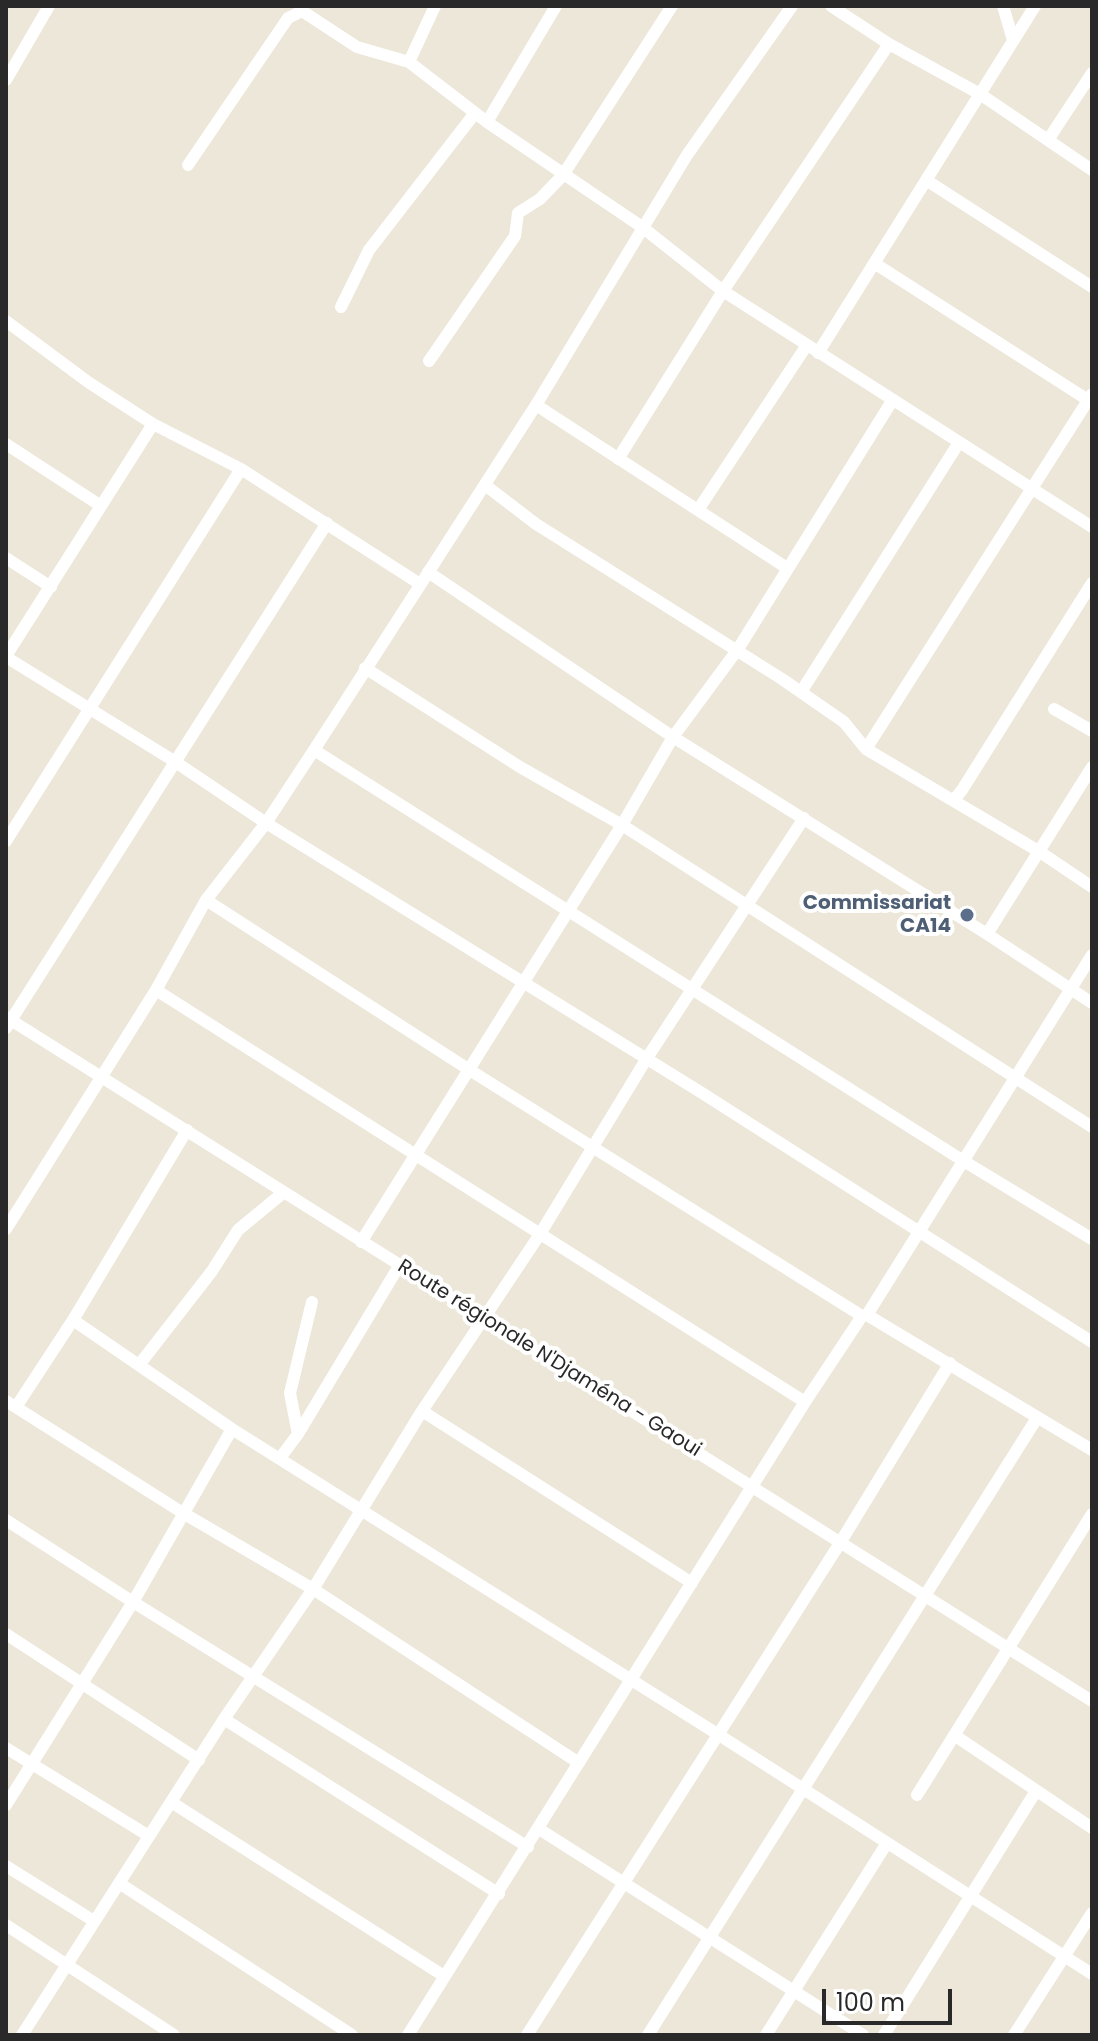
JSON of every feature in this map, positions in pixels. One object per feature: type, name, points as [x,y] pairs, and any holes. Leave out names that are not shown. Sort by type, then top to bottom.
[{"type":"street","points":[[6,80],[49,6]]},
{"type":"street","points":[[409,62],[435,6]]},
{"type":"street","points":[[487,122],[556,6]]},
{"type":"street","points":[[429,361],[515,236],[518,213],[540,199],[563,175],[672,6]]},
{"type":"street","points":[[6,1229],[156,990],[206,900],[266,823],[314,750],[536,405],[642,227],[713,116],[792,6]]},
{"type":"street","points":[[831,6],[889,44],[980,94],[1092,170]]},
{"type":"street","points":[[1003,6],[1013,40]]},
{"type":"street","points":[[818,353],[1035,6]]},
{"type":"street","points":[[188,165],[288,18],[302,11],[357,47],[409,62],[487,122],[642,227],[723,291],[1092,527]]},
{"type":"street","points":[[618,459],[723,291],[889,44]]},
{"type":"street","points":[[1048,140],[1092,73]]},
{"type":"street","points":[[341,307],[369,250],[475,113]]},
{"type":"street","points":[[926,180],[1092,287]]},
{"type":"street","points":[[866,749],[1090,397],[874,263]]},
{"type":"street","points":[[6,321],[88,382],[153,424],[241,469],[420,584]]},
{"type":"street","points":[[698,510],[807,345]]},
{"type":"street","points":[[361,1242],[622,825],[673,737],[738,649],[892,401]]},
{"type":"street","points":[[536,405],[787,568]]},
{"type":"street","points":[[153,424],[6,656],[174,761],[266,823],[647,1058],[1092,1342]]},
{"type":"street","points":[[6,444],[101,506]]},
{"type":"street","points":[[801,692],[958,444]]},
{"type":"street","points":[[6,841],[91,711],[241,469]]},
{"type":"street","points":[[485,485],[536,524],[738,649],[801,692],[844,722],[866,749],[1040,852],[1092,887]]},
{"type":"street","points":[[8,1022],[327,523]]},
{"type":"street","points":[[6,558],[51,587]]},
{"type":"street","points":[[428,572],[673,737],[1092,1003]]},
{"type":"street","points":[[954,800],[1092,583]]},
{"type":"street","points":[[365,668],[520,767],[622,825],[1092,1127]]},
{"type":"street","points":[[1054,709],[1092,731]]},
{"type":"street","points":[[314,750],[1092,1239]]},
{"type":"street","points":[[987,934],[1092,767]]},
{"type":"street","points":[[22,2035],[224,1719],[313,1589],[422,1411],[540,1234],[647,1058],[804,818]]},
{"type":"street","points":[[206,900],[468,1069],[864,1315],[950,1363],[1092,1450]]},
{"type":"street","points":[[408,2035],[805,1402],[864,1315],[1092,955]]},
{"type":"street","points":[[156,990],[805,1402]]},
{"type":"street","name":"Route régionale N'Djaména - Gaoui","points":[[8,1022],[101,1076],[1092,1701]]},
{"type":"street","points":[[187,1130],[73,1320],[11,1404],[183,1513],[313,1589],[579,1763]]},
{"type":"street","points":[[139,1365],[212,1271],[238,1230],[284,1192]]},
{"type":"street","points":[[280,1458],[298,1434],[399,1266]]},
{"type":"street","points":[[298,1434],[290,1393],[312,1302]]},
{"type":"street","points":[[73,1320],[232,1429],[1092,1974]]},
{"type":"street","points":[[527,2035],[840,1543],[950,1363]]},
{"type":"street","points":[[422,1411],[692,1583]]},
{"type":"street","points":[[648,2035],[1037,1418]]},
{"type":"street","points":[[6,1805],[133,1602],[232,1429]]},
{"type":"street","points":[[917,1795],[1092,1514]]},
{"type":"street","points":[[6,1520],[252,1677],[528,1847]]},
{"type":"street","points":[[6,1634],[199,1760]]},
{"type":"street","points":[[224,1719],[499,1894]]},
{"type":"street","points":[[954,1735],[1092,1828]]},
{"type":"street","points":[[6,1748],[149,1836]]},
{"type":"street","points":[[884,2035],[1036,1791]]},
{"type":"street","points":[[171,1802],[444,1976]]},
{"type":"street","points":[[539,1829],[863,2035]]},
{"type":"street","points":[[766,2035],[887,1843]]},
{"type":"street","points":[[6,1866],[94,1921]]},
{"type":"street","points":[[119,1883],[352,2035]]},
{"type":"street","points":[[1015,2035],[1092,1913]]},
{"type":"street","points":[[6,1925],[174,2035]]},
{"type":"place","name":"Commissariat CA14","points":[[967,915]]}]
